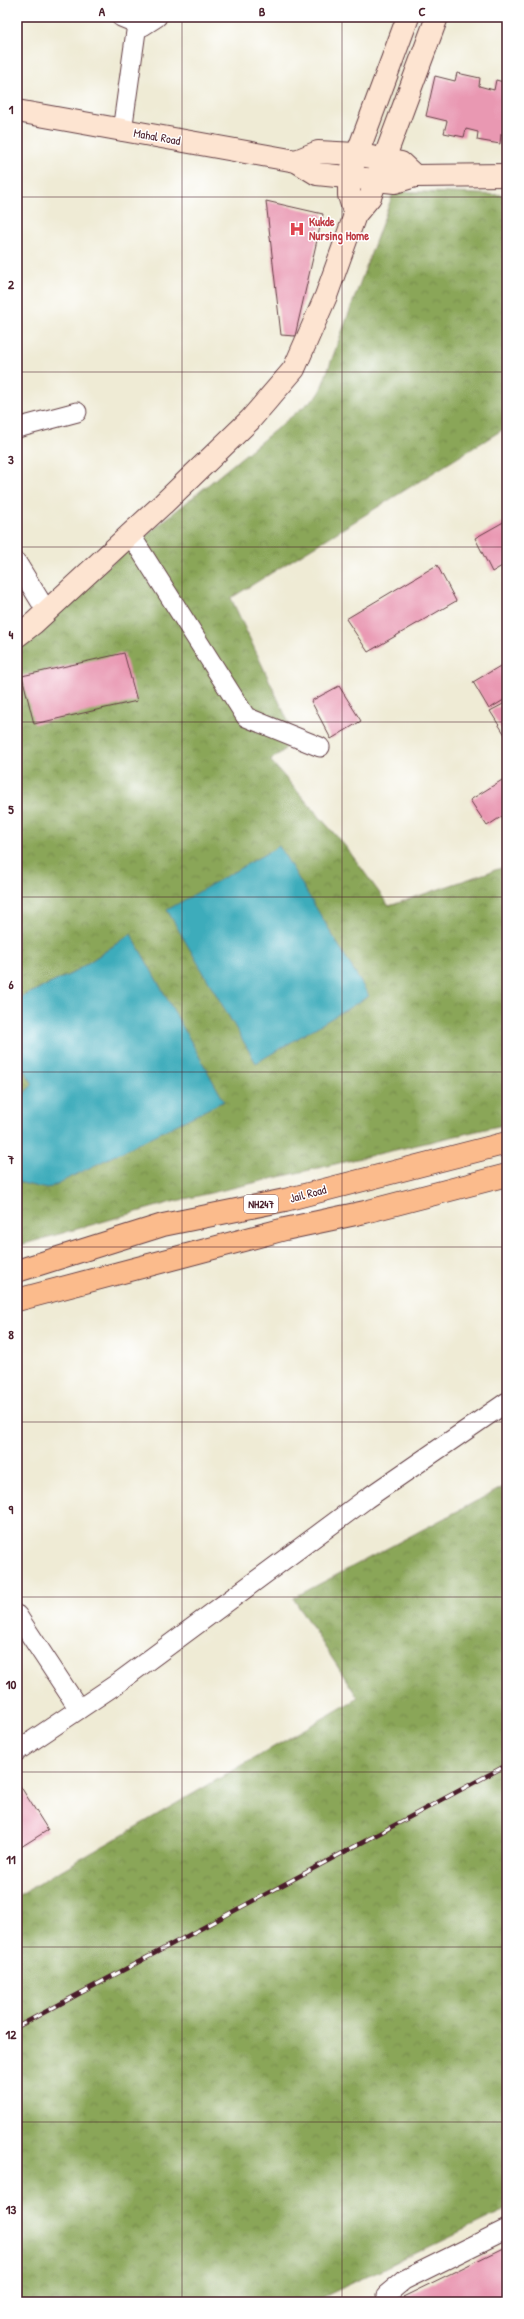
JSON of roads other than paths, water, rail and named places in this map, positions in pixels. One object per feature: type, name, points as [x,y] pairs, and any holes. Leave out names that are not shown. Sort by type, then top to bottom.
[{"type":"highway","name":"Jail Road","points":[[17,1271],[163,1225],[285,1200],[507,1143]]},
{"type":"highway","name":"NH247","points":[[17,1300],[286,1229],[365,1212],[507,1175]]},
{"type":"main road","points":[[355,215],[349,194],[349,176],[408,17]]},
{"type":"main road","points":[[17,636],[46,612],[250,420],[294,369],[326,296],[355,215],[370,198],[437,17]]},
{"type":"main road","name":"Mahal Road","points":[[17,111],[296,161],[317,174],[349,176],[395,182],[415,176],[507,175]]},
{"type":"main road","points":[[296,161],[318,152],[356,154],[401,163],[415,176]]},
{"type":"street","points":[[122,131],[132,19],[143,26],[157,17]]},
{"type":"street","points":[[17,428],[77,412]]},
{"type":"street","points":[[130,534],[246,717],[320,747]]},
{"type":"street","points":[[17,563],[46,612]]},
{"type":"street","points":[[17,1751],[79,1709],[366,1499],[507,1402]]},
{"type":"street","points":[[17,1615],[79,1709]]},
{"type":"street","points":[[383,2300],[404,2280],[507,2229]]},
{"type":"water","points":[[279,846],[369,996],[256,1063],[167,910]]},
{"type":"water","points":[[131,934],[224,1101],[47,1189],[17,1182],[17,1101],[33,1084],[17,1060],[17,999],[73,973]]},
{"type":"railway","points":[[17,2027],[507,1765]]},
{"type":"place","name":"Kukde Nursing Home","points":[[297,229]]}]
